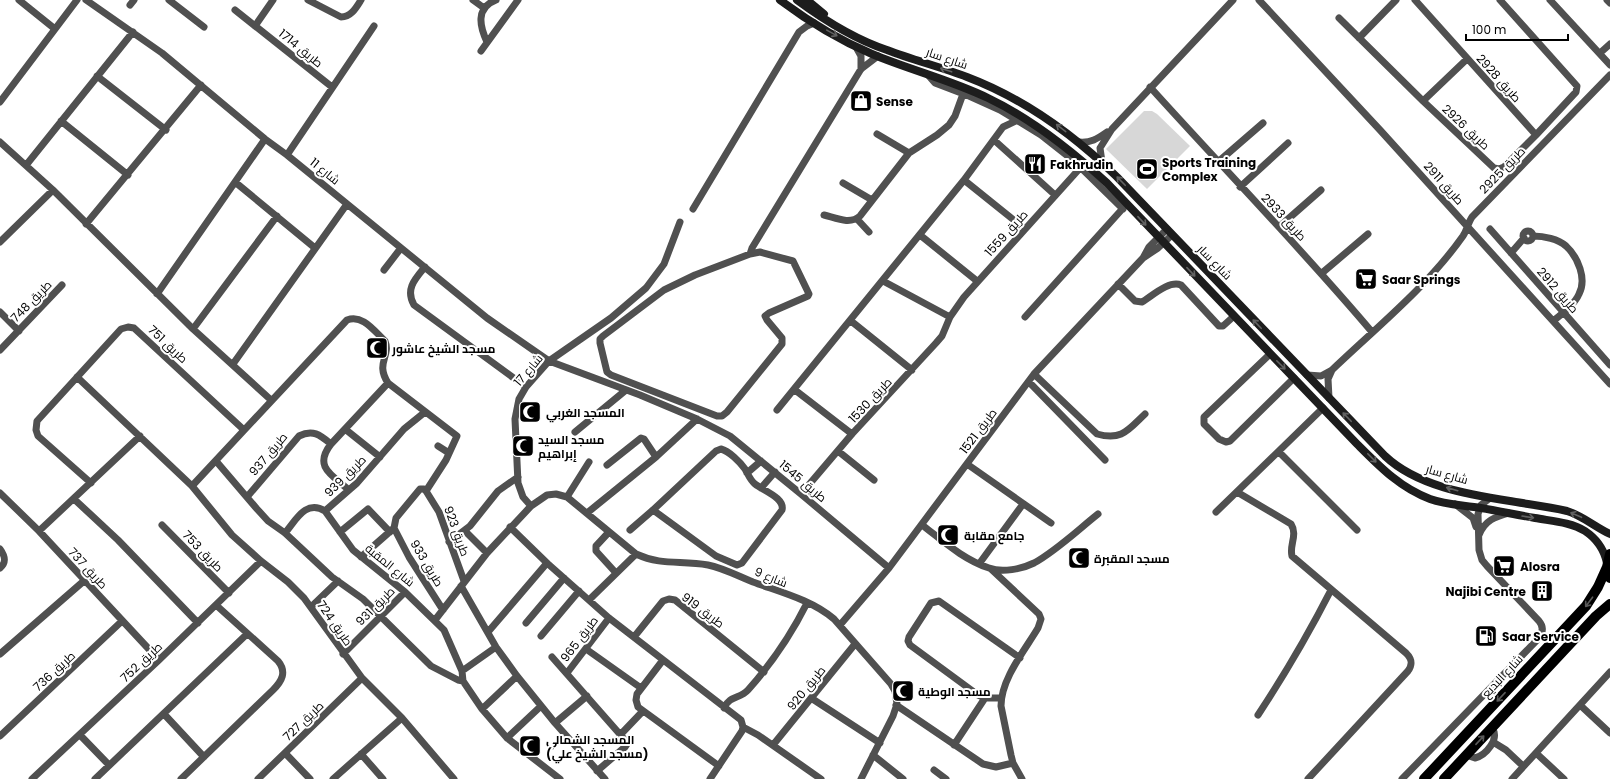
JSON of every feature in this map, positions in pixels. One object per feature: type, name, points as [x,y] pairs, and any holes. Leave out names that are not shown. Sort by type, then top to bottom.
[{"type":"main road","points":[[1608,561],[1610,578]]},
{"type":"main road","name":"شارع البديع","points":[[1424,779],[1586,606],[1598,587],[1608,561]]},
{"type":"main road","points":[[1444,779],[1596,616],[1610,604]]},
{"type":"street","points":[[19,0],[55,29]]},
{"type":"street","points":[[0,102],[77,0]]},
{"type":"street","name":"شارع 11","points":[[86,0],[162,53],[265,139],[287,155],[487,318],[549,361]]},
{"type":"street","points":[[169,0],[204,28]]},
{"type":"street","points":[[256,26],[273,0]]},
{"type":"street","points":[[308,0],[341,17],[349,15],[361,0]]},
{"type":"street","points":[[473,0],[484,8]]},
{"type":"street","points":[[487,42],[480,24],[484,8],[496,0]]},
{"type":"street","points":[[481,51],[518,0]]},
{"type":"street","name":"شارع سار","points":[[780,0],[814,23],[856,47],[988,98],[1032,122],[1086,163],[1125,207],[1161,240],[1379,466],[1400,483],[1431,499],[1574,526],[1584,530],[1600,544],[1608,561]]},
{"type":"street","name":"شارع سار","points":[[797,0],[832,24],[876,46],[967,77],[1003,93],[1042,115],[1079,142],[1102,162],[1385,456],[1401,469],[1432,483],[1490,498],[1568,512],[1588,521],[1610,534]]},
{"type":"street","points":[[807,0],[824,14],[832,24]]},
{"type":"street","points":[[1102,162],[1100,148],[1112,129],[1150,87],[1234,0]]},
{"type":"street","name":"طريق 2911","points":[[1259,0],[1468,226],[1610,384]]},
{"type":"street","points":[[1359,38],[1396,0]]},
{"type":"street","name":"طريق 2928","points":[[1415,0],[1536,135]]},
{"type":"street","points":[[1500,0],[1577,86],[1576,92],[1520,150],[1529,159]]},
{"type":"street","points":[[1550,0],[1610,64]]},
{"type":"street","points":[[1607,0],[1610,3]]},
{"type":"street","name":"طريق 1714","points":[[235,10],[332,87]]},
{"type":"street","points":[[798,13],[800,24],[799,32]]},
{"type":"street","name":"طريق 2926","points":[[1339,18],[1423,101],[1494,168],[1499,169],[1504,167],[1520,150]]},
{"type":"street","points":[[693,209],[799,32],[814,23]]},
{"type":"street","points":[[287,155],[374,26]]},
{"type":"street","points":[[27,164],[133,32]]},
{"type":"street","points":[[1600,54],[1610,44]]},
{"type":"street","points":[[856,47],[861,56],[861,69]]},
{"type":"street","points":[[750,254],[752,248],[861,69],[878,56]]},
{"type":"street","name":"طريق 2926","points":[[1423,101],[1467,59]]},
{"type":"street","points":[[928,75],[935,83],[1000,110],[1018,120],[1053,144],[1081,166],[1125,207],[1025,317]]},
{"type":"street","name":"طريق 2925","points":[[1307,375],[1321,376],[1332,370],[1403,304],[1433,273],[1463,236],[1472,217],[1610,75]]},
{"type":"street","points":[[98,76],[166,130]]},
{"type":"street","points":[[86,224],[166,130],[201,85]]},
{"type":"street","name":"طريق 2933","points":[[1150,87],[1240,187],[1280,227],[1322,273],[1372,332]]},
{"type":"street","points":[[824,215],[848,221],[857,219],[909,153],[937,135],[949,125],[955,116],[963,94]]},
{"type":"street","points":[[1000,110],[1003,117],[1003,127]]},
{"type":"street","points":[[778,410],[964,180],[1003,127],[1018,120]]},
{"type":"street","points":[[61,121],[128,175]]},
{"type":"street","points":[[1218,162],[1262,123]]},
{"type":"street","points":[[1079,142],[1088,143],[1094,141],[1112,129]]},
{"type":"street","points":[[877,134],[909,153]]},
{"type":"street","points":[[157,294],[265,139]]},
{"type":"street","points":[[994,140],[1055,196]]},
{"type":"street","points":[[0,142],[27,164],[193,329],[271,400]]},
{"type":"street","points":[[1240,187],[1288,143]]},
{"type":"street","name":"طريق 1559","points":[[950,318],[977,281],[1081,166]]},
{"type":"street","points":[[964,180],[1025,229]]},
{"type":"street","points":[[235,182],[315,248]]},
{"type":"street","points":[[843,183],[872,200]]},
{"type":"street","points":[[0,242],[53,190]]},
{"type":"street","points":[[1280,227],[1321,190]]},
{"type":"street","points":[[233,364],[347,204]]},
{"type":"street","points":[[193,329],[277,216]]},
{"type":"street","points":[[857,219],[869,232]]},
{"type":"street","name":"شارع 17","points":[[531,506],[521,492],[518,477],[515,412],[519,399],[526,387],[549,361],[611,318],[646,288],[664,264],[680,222]]},
{"type":"street","name":"طريق 2912","points":[[1490,230],[1610,365]]},
{"type":"street","name":"طريق 1521","points":[[840,625],[889,568],[1034,374],[1118,284],[1143,258],[1153,252],[1161,240],[1170,232]]},
{"type":"street","points":[[1322,273],[1368,234]]},
{"type":"street","points":[[920,235],[977,281]]},
{"type":"street","points":[[1511,253],[1524,238],[1531,241],[1534,236],[1546,237],[1566,246],[1578,264],[1582,275],[1582,285],[1579,294],[1563,313],[1553,321]]},
{"type":"street","points":[[384,270],[401,248]]},
{"type":"street","points":[[760,252],[793,261],[809,294],[806,298],[769,312],[765,316],[766,320],[782,338],[782,344],[727,412],[722,416],[717,416],[607,372],[600,343],[603,336],[664,290],[696,275],[750,254],[760,252]]},
{"type":"street","points":[[425,267],[410,287],[411,300],[414,305],[526,387]]},
{"type":"street","points":[[883,281],[950,318]]},
{"type":"street","points":[[1118,284],[1135,301],[1139,302],[1142,302],[1169,285],[1181,285],[1219,326],[1223,326],[1234,316]]},
{"type":"street","name":"طريق 748","points":[[0,350],[62,285]]},
{"type":"street","points":[[0,312],[19,331]]},
{"type":"street","points":[[78,377],[192,486],[347,320],[354,318],[360,319],[385,341],[387,346],[382,371],[388,383],[455,433],[457,438],[426,490],[422,488],[420,489],[396,518],[392,530],[361,557]]},
{"type":"street","name":"طريق 1530","points":[[801,494],[852,434],[942,336],[950,318]]},
{"type":"street","points":[[851,321],[912,370]]},
{"type":"street","name":"طريق 751","points":[[91,483],[38,436],[36,430],[37,421],[121,329],[128,327],[134,328],[244,430]]},
{"type":"street","points":[[1270,354],[1204,417],[1204,424],[1219,439],[1226,442],[1230,441],[1294,378]]},
{"type":"street","name":"طريق 1545","points":[[549,361],[626,390],[697,420],[730,436],[889,568]]},
{"type":"street","points":[[1329,398],[1328,379],[1332,370]]},
{"type":"street","points":[[1034,374],[1097,434],[1109,437],[1122,435],[1145,414]]},
{"type":"street","points":[[1029,382],[1105,460]]},
{"type":"street","points":[[349,490],[325,467],[323,456],[331,444],[388,383]]},
{"type":"street","points":[[575,432],[626,390]]},
{"type":"street","points":[[795,390],[852,434]]},
{"type":"street","points":[[1216,512],[1323,408]]},
{"type":"street","name":"طريق 939","points":[[325,511],[349,490],[404,429],[425,412]]},
{"type":"street","points":[[587,513],[656,457],[697,420]]},
{"type":"street","name":"طريق 939","points":[[345,429],[380,457]]},
{"type":"street","name":"طريق 937","points":[[247,497],[299,436],[306,432],[313,432],[320,434],[331,444]]},
{"type":"street","points":[[39,531],[140,436]]},
{"type":"street","points":[[607,465],[641,438],[644,439],[656,457]]},
{"type":"street","points":[[438,446],[448,453]]},
{"type":"street","points":[[630,530],[716,451],[721,449],[726,450],[742,465],[752,482],[780,501],[782,504],[782,510],[740,565],[716,556],[653,510]]},
{"type":"street","points":[[838,451],[874,480]]},
{"type":"street","points":[[1279,452],[1358,530]]},
{"type":"street","points":[[216,461],[268,521],[285,533],[338,581],[363,599],[431,666],[458,680],[463,681]]},
{"type":"street","points":[[747,473],[761,461]]},
{"type":"street","points":[[435,620],[487,553],[510,527],[531,506],[547,495],[556,494],[567,496],[589,462]]},
{"type":"street","points":[[967,464],[1051,523]]},
{"type":"street","points":[[761,488],[775,472]]},
{"type":"street","points":[[449,542],[465,531],[498,491],[518,477]]},
{"type":"street","name":"طريق 724","points":[[192,486],[232,535],[261,561],[288,582],[311,607],[343,654],[362,678],[402,718],[454,779]]},
{"type":"street","name":"طريق 923","points":[[426,490],[439,512],[463,584],[496,647],[555,723],[605,779]]},
{"type":"street","points":[[1237,492],[1291,524],[1294,529],[1290,550],[1292,556],[1406,653],[1412,662],[1408,671],[1308,779]]},
{"type":"street","name":"طريق 737","points":[[0,493],[39,531],[159,660]]},
{"type":"street","name":"شارع 9","points":[[567,496],[636,554],[648,560],[716,567],[807,603],[828,614],[840,625],[891,684],[895,691],[896,705]]},
{"type":"street","points":[[1402,779],[1538,639],[1542,632],[1543,628],[1539,621],[1482,560],[1478,550],[1479,507],[1490,498]]},
{"type":"street","points":[[74,499],[118,540],[198,623]]},
{"type":"street","points":[[979,564],[1023,504]]},
{"type":"street","points":[[1455,504],[1473,518],[1478,539]]},
{"type":"street","points":[[285,533],[304,510],[311,507],[318,507],[325,511]]},
{"type":"street","name":"طريق 933","points":[[340,532],[368,509],[392,530],[443,610]]},
{"type":"street","name":"شارع المقبة","points":[[325,511],[349,545],[361,557],[405,592],[435,620],[448,635],[462,671],[463,681],[482,709],[508,738],[560,779]]},
{"type":"street","points":[[1478,539],[1482,528],[1488,521],[1496,516],[1510,513]]},
{"type":"street","points":[[922,525],[957,551],[979,564],[991,569],[1013,570],[1034,563],[1098,514]]},
{"type":"street","name":"طريق 753","points":[[162,524],[229,593]]},
{"type":"street","points":[[510,527],[547,563],[609,618],[740,720],[743,727],[752,731],[821,779]]},
{"type":"street","points":[[465,531],[487,553]]},
{"type":"street","points":[[609,532],[595,548],[597,553],[616,573]]},
{"type":"street","points":[[0,549],[4,555],[5,561],[0,568]]},
{"type":"street","points":[[589,600],[636,554]]},
{"type":"street","name":"طريق 752","points":[[32,779],[198,623],[261,561]]},
{"type":"street","points":[[488,632],[547,563]]},
{"type":"street","points":[[991,569],[1039,614],[1041,619],[1038,628],[1006,683],[1001,698],[1001,706],[1013,763],[1022,779]]},
{"type":"street","points":[[526,623],[564,578]]},
{"type":"street","points":[[0,654],[85,580]]},
{"type":"street","points":[[311,607],[338,581]]},
{"type":"street","points":[[1258,715],[1297,654],[1331,590]]},
{"type":"street","points":[[541,636],[579,591]]},
{"type":"street","name":"طريق 931","points":[[343,654],[379,616],[405,592]]},
{"type":"street","name":"طريق 919","points":[[634,637],[664,601],[669,599],[675,600],[764,672]]},
{"type":"street","points":[[1001,698],[985,698],[978,695],[910,645],[908,641],[909,637],[931,603],[939,601],[1020,658]]},
{"type":"street","points":[[724,708],[731,699],[746,693],[764,672],[788,638],[807,603]]},
{"type":"street","points":[[181,779],[279,684],[283,676],[281,666],[216,605]]},
{"type":"street","name":"طريق 965","points":[[567,673],[609,618]]},
{"type":"street","name":"طريق 736","points":[[0,736],[122,621]]},
{"type":"street","points":[[95,779],[247,634]]},
{"type":"street","name":"طريق 920","points":[[773,745],[855,644]]},
{"type":"street","points":[[462,671],[496,647]]},
{"type":"street","points":[[586,649],[641,688]]},
{"type":"street","points":[[552,657],[626,740],[625,747],[597,771]]},
{"type":"street","points":[[663,660],[637,694],[636,700],[638,707],[719,766]]},
{"type":"street","points":[[1512,779],[1610,672]]},
{"type":"street","points":[[482,709],[517,676]]},
{"type":"street","name":"طريق 727","points":[[258,779],[362,678]]},
{"type":"street","points":[[555,723],[587,696]]},
{"type":"street","points":[[811,698],[880,743]]},
{"type":"street","points":[[954,745],[985,698]]},
{"type":"street","points":[[861,779],[893,716],[896,705],[983,764],[989,766],[1002,766],[1013,763]]},
{"type":"street","points":[[1580,705],[1610,733]]},
{"type":"street","points":[[508,738],[541,706]]},
{"type":"street","points":[[621,734],[643,711]]},
{"type":"street","points":[[164,714],[204,756]]},
{"type":"street","points":[[333,779],[402,718]]},
{"type":"street","points":[[710,779],[743,727]]},
{"type":"street","points":[[1466,755],[1472,758],[1480,756],[1493,742],[1495,735],[1492,728]]},
{"type":"street","points":[[80,734],[109,765]]},
{"type":"street","points":[[1493,742],[1506,750],[1523,766]]},
{"type":"street","points":[[284,753],[310,779]]},
{"type":"street","points":[[1536,753],[1564,779]]},
{"type":"street","points":[[361,754],[383,779]]},
{"type":"street","points":[[873,755],[903,779]]},
{"type":"street","points":[[934,770],[946,779]]},
{"type":"shaded area","name":"Sports Training Complex","points":[[1144,111],[1152,111],[1157,114],[1190,146],[1147,189],[1106,149]]},
{"type":"place","name":"Sense","points":[[861,101]]},
{"type":"place","name":"Fakhrudin","points":[[1035,164]]},
{"type":"place","name":"Sports Training Complex","points":[[1147,169]]},
{"type":"place","name":"Saar Springs","points":[[1366,279]]},
{"type":"place","name":"مسجد الشيخ عاشور","points":[[377,348]]},
{"type":"place","name":"المسجد الغربي","points":[[530,412]]},
{"type":"place","name":"مسجد السيد إبراهيم","points":[[523,446]]},
{"type":"place","name":"جامع مقابة","points":[[948,535]]},
{"type":"place","name":"مسجد المقبرة","points":[[1079,558]]},
{"type":"place","name":"Alosra","points":[[1504,566]]},
{"type":"place","name":"Najibi Centre","points":[[1542,591]]},
{"type":"place","name":"Saar Service","points":[[1486,636]]},
{"type":"place","name":"مسجد الوطية","points":[[903,691]]},
{"type":"place","name":"المسجد الشمالي (مسجد الشيخ علي)","points":[[530,746]]}]
